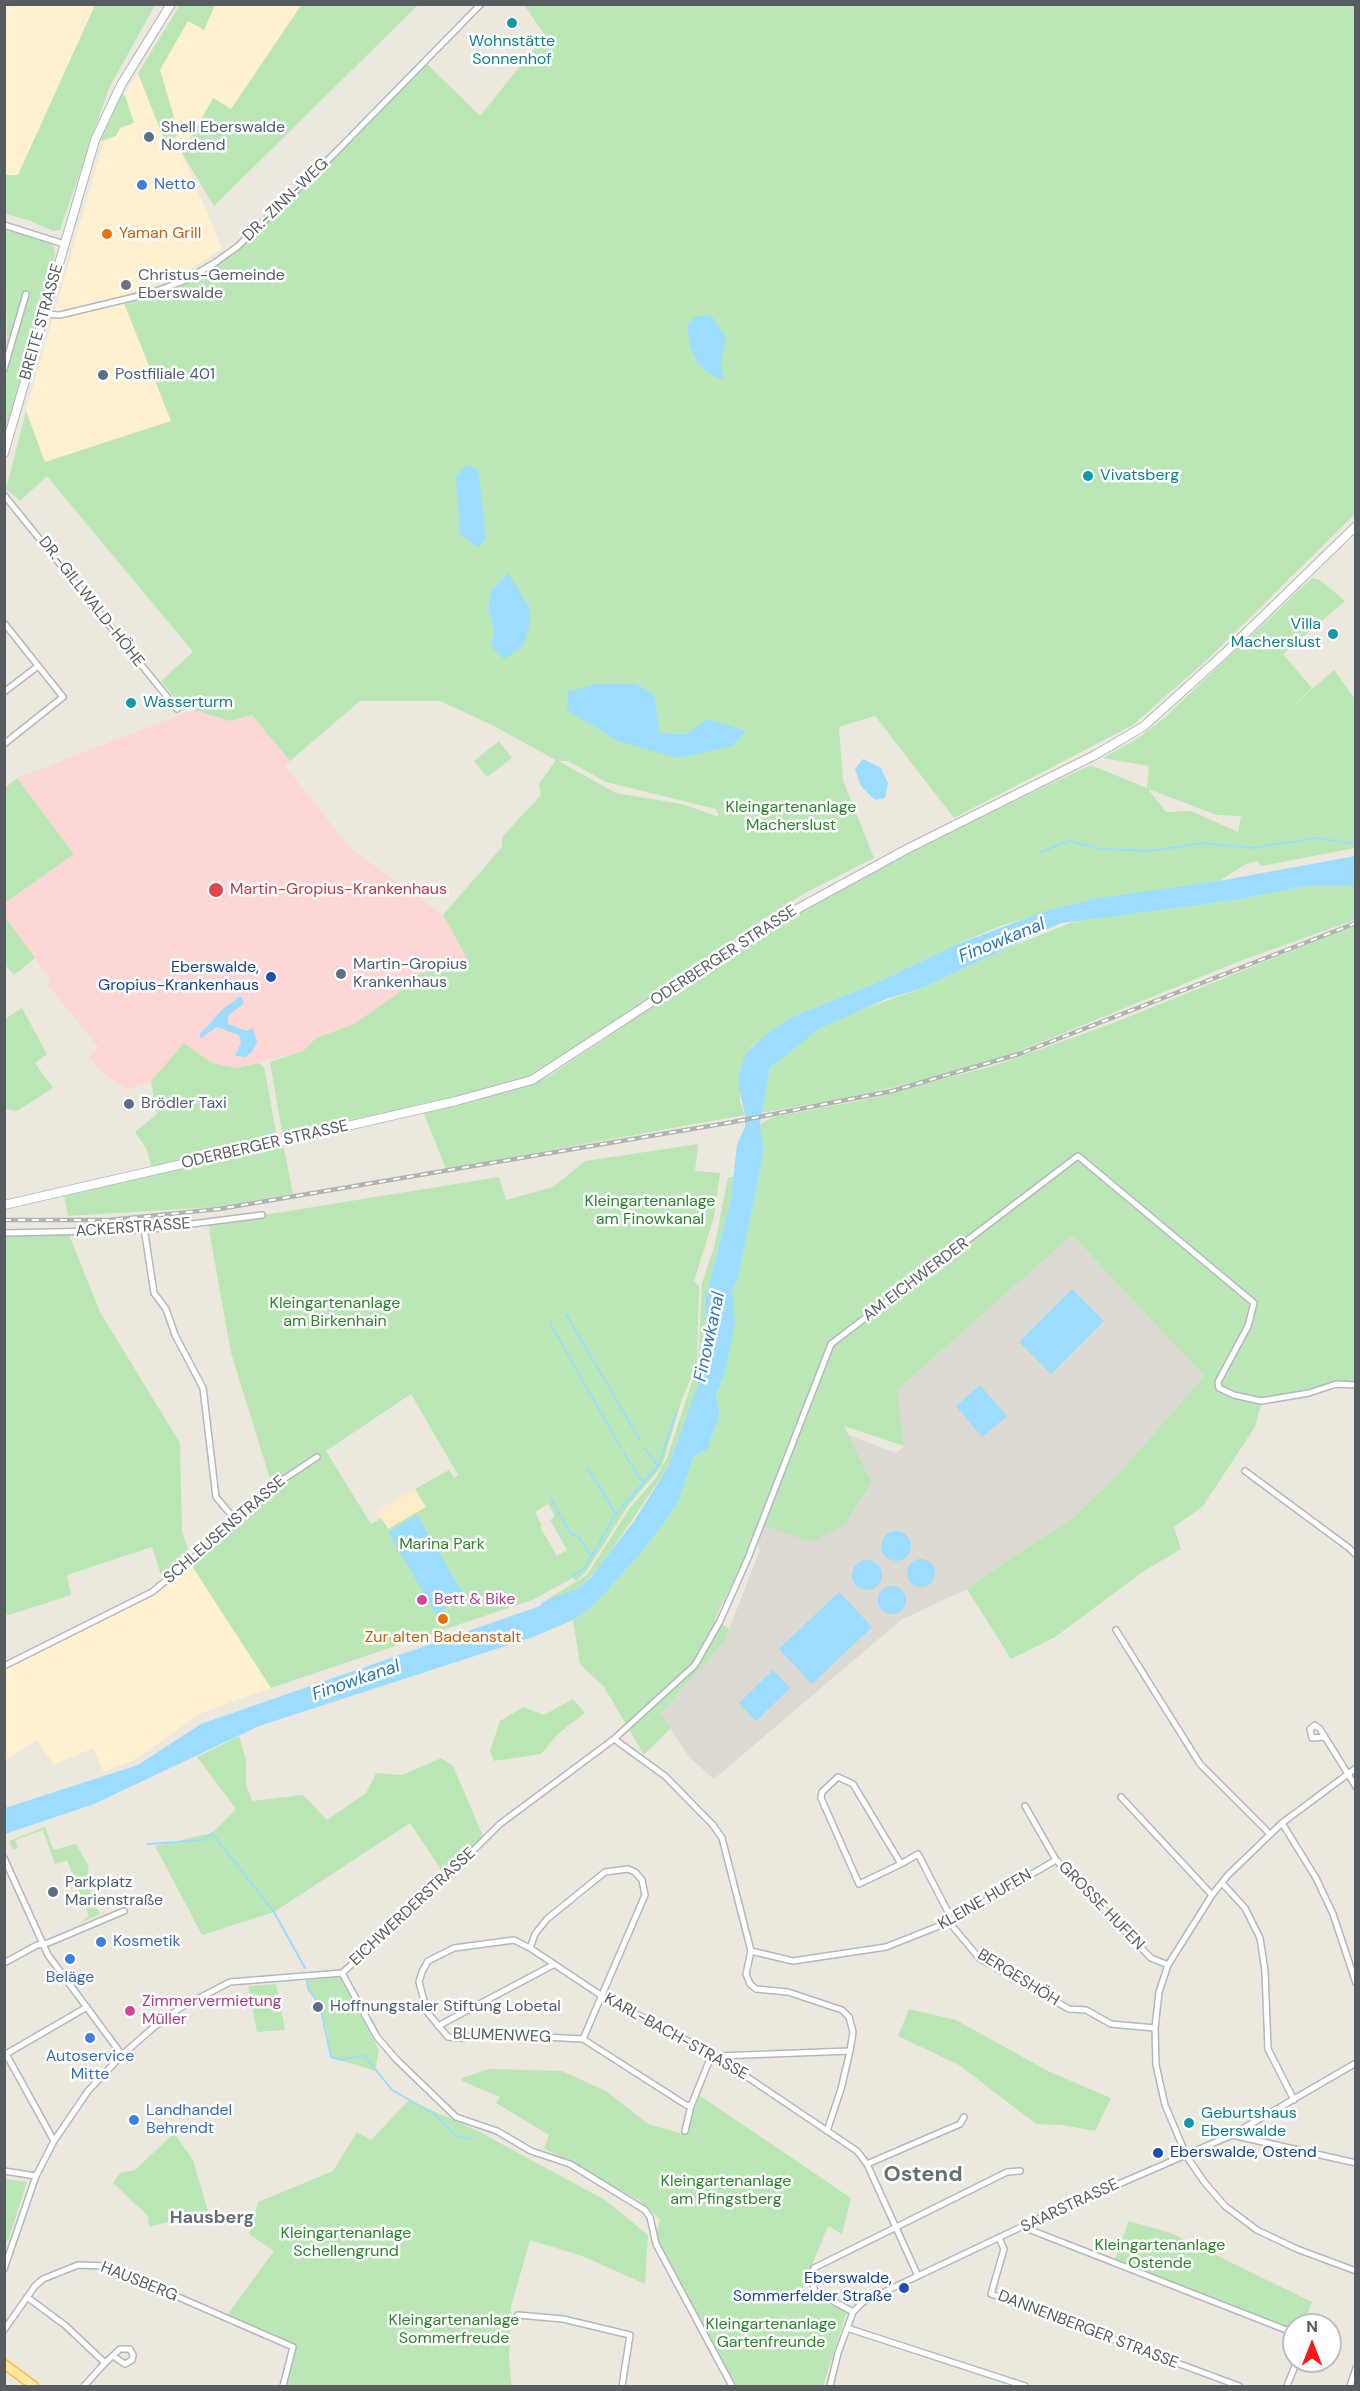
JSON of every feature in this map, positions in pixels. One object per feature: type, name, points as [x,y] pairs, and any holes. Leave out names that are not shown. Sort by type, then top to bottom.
[{"type":"main road","name":"BREITE STRASSE","points":[[4,453],[83,175],[103,122],[121,85],[171,4]]},
{"type":"main road","name":"ODERBERGER STRASSE","points":[[4,1205],[468,1098],[532,1080],[777,920],[907,849],[1095,755],[1144,726],[1224,654],[1356,526]]},
{"type":"main road","points":[[4,2364],[34,2386]]},
{"type":"street","name":"DR.-ZINN-WEG","points":[[44,314],[60,315],[151,293],[186,280],[216,262],[237,247],[330,158],[481,4]]},
{"type":"street","points":[[4,225],[64,244]]},
{"type":"street","points":[[4,369],[26,294]]},
{"type":"street","points":[[4,340],[13,339]]},
{"type":"street","name":"DR.-GILLWALD-HÖHE","points":[[4,495],[177,709]]},
{"type":"street","points":[[4,623],[63,697],[4,744]]},
{"type":"street","points":[[4,692],[39,666]]},
{"type":"street","name":"AM EICHWERDER","points":[[642,1713],[695,1665],[720,1621],[748,1558],[831,1344],[1078,1155],[1254,1303],[1248,1326],[1218,1382],[1219,1388],[1234,1395],[1262,1401],[1309,1393],[1336,1384],[1356,1385]]},
{"type":"street","name":"ACKERSTRASSE","points":[[4,1233],[145,1230],[262,1215]]},
{"type":"street","points":[[145,1234],[154,1293],[166,1309],[175,1335],[203,1388],[216,1497],[237,1522]]},
{"type":"street","name":"SCHLEUSENSTRASSE","points":[[4,1666],[152,1592],[237,1522],[263,1493],[317,1457]]},
{"type":"street","points":[[1245,1471],[1356,1555]]},
{"type":"street","points":[[1116,1630],[1200,1764],[1270,1834]]},
{"type":"street","name":"EICHWERDERSTRASSE","points":[[4,2269],[36,2176],[54,2141],[81,2099],[122,2055],[180,2008],[230,1982],[342,1972],[412,1911],[501,1824],[614,1739],[642,1713]]},
{"type":"street","points":[[1323,1737],[1356,1787]]},
{"type":"street","points":[[614,1739],[665,1776],[714,1824],[727,1855],[751,1951],[746,1974],[750,1983],[756,1989],[788,1992],[842,2010],[849,2017],[853,2032],[850,2051],[842,2089],[827,2131]]},
{"type":"street","points":[[1356,1768],[1282,1823],[1212,1895],[1168,1965],[1159,1992],[1155,2028],[1159,2085],[1187,2157],[1225,2206],[1248,2224],[1296,2249],[1356,2271]]},
{"type":"street","name":"BERGESHÖH","points":[[901,1864],[853,1784],[838,1777],[822,1792],[821,1798],[859,1884],[901,1864],[918,1854],[949,1914],[949,1922],[979,1958],[1065,2007],[1086,2010],[1111,2024],[1155,2028]]},
{"type":"street","points":[[1120,1797],[1212,1895]]},
{"type":"street","name":"GROSSE HUFEN","points":[[1025,1806],[1056,1860],[1151,1958],[1168,1965]]},
{"type":"street","points":[[1282,1823],[1316,1878],[1333,1914],[1356,1983]]},
{"type":"street","points":[[4,1858],[42,1944],[122,2055]]},
{"type":"street","name":"KLEINE HUFEN","points":[[751,1951],[793,1961],[818,1959],[879,1947],[949,1922],[1056,1860]]},
{"type":"street","points":[[530,1947],[535,1934],[547,1919],[596,1878],[612,1869],[635,1872],[642,1880],[645,1895],[583,2039],[677,2100],[691,2106]]},
{"type":"street","points":[[1222,1883],[1245,1908],[1260,1938],[1265,1971],[1268,2049],[1294,2100]]},
{"type":"street","points":[[4,1963],[42,1944],[124,1911]]},
{"type":"street","name":"KARL-BACH-STRASSE","points":[[422,1998],[419,1982],[422,1972],[428,1961],[439,1955],[454,1948],[514,1940],[530,1947],[553,1965],[602,1996],[714,2055],[857,2151],[867,2164],[918,2276]]},
{"type":"street","points":[[438,2026],[553,1965]]},
{"type":"street","points":[[342,1972],[377,2037],[396,2059],[456,2117],[496,2131],[531,2151],[570,2164],[645,2210],[650,2217],[656,2244],[732,2386]]},
{"type":"street","name":"BLUMENWEG","points":[[422,1998],[427,2012],[438,2026],[453,2038],[486,2034],[583,2039]]},
{"type":"street","points":[[54,2141],[6,2054],[87,2007]]},
{"type":"street","points":[[685,2131],[691,2106],[714,2055],[850,2051]]},
{"type":"street","name":"SAARSTRASSE","points":[[854,2312],[863,2302],[999,2238],[1123,2181],[1187,2157],[1232,2135],[1356,2063]]},
{"type":"street","points":[[867,2164],[960,2124],[964,2117]]},
{"type":"street","points":[[1232,2135],[1356,2163]]},
{"type":"street","points":[[4,2171],[36,2176]]},
{"type":"street","points":[[830,2386],[854,2312],[815,2291],[811,2285],[814,2268],[1007,2172],[1020,2171]]},
{"type":"street","points":[[1023,2227],[1282,2328]]},
{"type":"street","name":"DANNENBERGER STRASSE","points":[[999,2238],[1004,2250],[991,2294],[1239,2386]]},
{"type":"street","name":"HAUSBERG","points":[[4,2330],[43,2279],[82,2264],[107,2266],[293,2347],[283,2386]]},
{"type":"street","points":[[27,2297],[66,2326],[105,2363]]},
{"type":"street","points":[[518,2316],[563,2319],[630,2335],[622,2386]]},
{"type":"street","points":[[847,2328],[1025,2386]]},
{"type":"street","points":[[84,2386],[113,2356]]},
{"type":"street","points":[[1350,2386],[1356,2368]]},
{"type":"shaded area","points":[[5,5],[95,5],[18,175],[5,175]]},
{"type":"shaded area","points":[[215,5],[302,5],[231,109],[214,98],[182,153],[222,249],[184,273],[122,296],[171,421],[45,462],[26,411],[106,134],[122,98],[138,73],[166,144],[179,134],[160,70],[188,20],[204,30]]},
{"type":"shaded area","name":"Martin-Gropius-Krankenhaus","points":[[193,710],[230,721],[252,715],[290,761],[285,766],[351,849],[443,915],[469,962],[419,974],[397,994],[354,1024],[316,1038],[303,1051],[237,1068],[212,1063],[184,1043],[151,1081],[127,1089],[102,1072],[89,1057],[99,1048],[47,984],[51,980],[5,917],[5,903],[74,854],[17,778]]},
{"type":"shaded area","points":[[1072,1235],[1204,1376],[1124,1468],[1071,1520],[1018,1553],[967,1589],[901,1620],[714,1779],[690,1758],[660,1714],[724,1642],[760,1550],[756,1543],[790,1463],[829,1427],[896,1453],[904,1446],[897,1390]]},
{"type":"shaded area","points":[[192,1566],[271,1688],[199,1714],[135,1760],[104,1772],[93,1748],[54,1765],[37,1740],[5,1760],[5,1668],[156,1595]]},
{"type":"green space","points":[[302,4],[418,5],[214,206],[182,153],[213,98],[231,109]]},
{"type":"green space","points":[[95,5],[155,5],[109,88],[60,230],[53,231],[28,220],[5,214],[5,175],[18,175]]},
{"type":"green space","points":[[180,5],[215,5],[204,30],[188,21],[160,70],[179,134],[166,145],[138,73]]},
{"type":"green space","name":"Kleingartenanlage Macherslust","points":[[524,5],[1355,5],[1355,514],[1209,658],[1133,725],[954,818],[875,716],[839,727],[843,780],[874,858],[805,893],[765,918],[652,997],[531,1077],[510,1085],[291,1137],[282,1132],[270,1062],[303,1051],[316,1038],[354,1024],[397,994],[419,974],[469,962],[443,915],[502,847],[502,837],[541,795],[539,784],[556,760],[492,725],[440,701],[360,701],[290,761],[252,715],[230,721],[181,706],[161,681],[193,652],[47,476],[20,501],[6,489],[26,411],[45,462],[171,421],[123,301],[186,280],[237,247],[424,61],[480,116],[545,35]],"holes":[[[508,573],[491,647],[494,631],[488,608],[491,590]],[[595,684],[636,684],[654,694],[660,733],[687,734],[618,741],[595,725]],[[558,761],[568,761],[606,782],[716,809],[719,817],[682,804],[616,793]]]},
{"type":"green space","points":[[121,93],[125,95],[134,123],[120,128],[116,136],[102,141],[100,137]]},
{"type":"green space","points":[[5,229],[48,241],[54,247],[55,255],[5,443],[7,332]]},
{"type":"green space","points":[[1312,578],[1320,580],[1345,601],[1283,654],[1312,688],[1293,706],[1334,670],[1355,699],[1355,848],[1262,866],[1257,861],[1246,864],[1219,881],[1073,904],[1000,926],[953,946],[876,983],[794,1016],[751,1047],[741,1067],[740,1101],[745,1115],[446,1169],[423,1111],[514,1090],[551,1075],[778,923],[893,859],[1090,765],[1147,788],[1149,766],[1103,758],[1140,737],[1164,718]],"holes":[[[1148,789],[1217,815],[1241,816],[1238,832],[1191,811],[1166,812]]]},
{"type":"green space","points":[[499,741],[512,758],[487,777],[474,761]]},
{"type":"green space","points":[[17,778],[74,854],[5,903],[5,788]]},
{"type":"green space","points":[[1307,886],[1355,886],[1355,920],[1245,959],[1000,1059],[857,1096],[761,1113],[770,1068],[820,1027],[835,1019],[920,989],[1008,948],[1078,920],[1236,900]]},
{"type":"green space","points":[[5,917],[35,958],[14,975],[5,965]]},
{"type":"green space","points":[[1355,925],[1355,1385],[1336,1384],[1262,1401],[1255,1427],[1203,1506],[1174,1527],[1181,1549],[1144,1571],[1055,1637],[1011,1659],[967,1589],[1018,1553],[1071,1520],[1124,1468],[1204,1376],[1072,1235],[897,1390],[904,1446],[844,1426],[871,1482],[845,1524],[811,1542],[761,1524],[715,1619],[729,1629],[724,1642],[660,1714],[671,1728],[644,1755],[604,1687],[580,1664],[573,1620],[596,1603],[645,1548],[677,1505],[694,1456],[707,1450],[720,1413],[716,1396],[725,1372],[732,1288],[738,1279],[764,1151],[760,1124],[773,1117],[863,1100],[993,1066],[1111,1024]]},
{"type":"green space","points":[[22,1008],[47,1054],[35,1063],[53,1088],[17,1111],[5,1109],[5,1019]]},
{"type":"green space","points":[[184,1043],[212,1063],[237,1068],[258,1063],[264,1067],[275,1137],[152,1168],[146,1148],[135,1132],[157,1114],[151,1081]]},
{"type":"green space","points":[[283,1144],[293,1194],[216,1207],[68,1216],[64,1196]]},
{"type":"green space","points":[[698,1144],[695,1171],[720,1173],[714,1217],[694,1281],[699,1286],[697,1363],[681,1402],[662,1466],[628,1506],[586,1572],[576,1581],[573,1578],[532,1600],[271,1688],[192,1566],[238,1526],[265,1495],[305,1463],[271,1482],[231,1353],[208,1224],[499,1177],[506,1200],[553,1187],[585,1161]],"holes":[[[411,1394],[458,1475],[454,1478],[449,1470],[415,1489],[419,1497],[371,1524],[326,1451]],[[548,1504],[555,1516],[550,1520],[567,1550],[557,1556],[540,1527],[542,1526],[535,1512]]]},
{"type":"green space","points":[[728,1177],[735,1177],[706,1296],[706,1344],[697,1387],[668,1467],[600,1567],[580,1587],[543,1602],[587,1575],[629,1509],[655,1479],[667,1458],[698,1364],[702,1283],[715,1244]]},
{"type":"green space","points":[[5,1235],[69,1235],[100,1312],[180,1443],[182,1531],[189,1552],[162,1578],[152,1547],[67,1575],[71,1595],[9,1615],[5,1615]]},
{"type":"green space","points":[[573,1699],[585,1713],[559,1733],[541,1754],[494,1761],[490,1751],[500,1721],[523,1707],[544,1715]]},
{"type":"green space","points":[[239,1736],[246,1760],[246,1784],[252,1801],[303,1795],[327,1820],[366,1793],[376,1773],[402,1775],[441,1758],[453,1766],[483,1836],[444,1874],[410,1823],[274,1912],[202,1935],[155,1846],[212,1833],[236,1809],[197,1757]]},
{"type":"green space","points":[[45,1827],[53,1850],[76,1844],[88,1865],[91,1896],[100,1914],[79,1923],[89,1916],[67,1860],[55,1864],[43,1830],[15,1840],[18,1848],[13,1850],[9,1841]]},
{"type":"green space","points":[[340,1977],[379,2050],[375,2071],[331,2057],[320,2005],[308,1989],[308,1980]]},
{"type":"green space","points":[[276,1984],[285,2030],[257,2032],[248,1986]]},
{"type":"green space","points":[[909,2009],[956,2020],[1050,2072],[1111,2098],[1095,2131],[1062,2125],[1036,2124],[959,2065],[898,2036]]},
{"type":"green space","name":"Kleingartenanlage am Pfingstberg","points":[[489,2069],[562,2071],[606,2091],[648,2124],[684,2134],[689,2128],[699,2095],[851,2198],[842,2234],[828,2226],[802,2290],[815,2293],[847,2311],[823,2386],[736,2386],[655,2238],[660,2219],[640,2201],[544,2149],[549,2135],[496,2103],[500,2097],[462,2081],[462,2078]]},
{"type":"green space","points":[[409,2100],[476,2130],[605,2200],[648,2235],[645,2284],[582,2256],[530,2240],[511,2307],[509,2358],[512,2386],[283,2386],[293,2347],[225,2318],[274,2251],[249,2234],[258,2202],[333,2171],[357,2132],[371,2140]]},
{"type":"green space","points":[[174,2133],[193,2160],[208,2211],[149,2227],[148,2216],[113,2183],[120,2173],[135,2170]]},
{"type":"green space","points":[[6,2179],[27,2182],[8,2241],[4,2240]]},
{"type":"green space","name":"Kleingartenanlage Ostende","points":[[1129,2221],[1171,2233],[1312,2302],[1308,2313],[1282,2313],[1282,2328],[1113,2263]]},
{"type":"sand","points":[[415,1489],[426,1507],[388,1529],[377,1511]]},
{"type":"water","points":[[711,315],[726,337],[721,361],[723,380],[709,374],[697,362],[690,345],[687,326],[694,317]]},
{"type":"water","points":[[466,465],[478,469],[486,538],[478,548],[460,534],[456,476]]},
{"type":"water","points":[[508,573],[529,607],[530,623],[523,646],[504,659],[491,647],[494,631],[488,608],[491,590]]},
{"type":"water","points":[[595,684],[636,684],[654,694],[660,733],[687,734],[707,719],[745,731],[733,746],[678,758],[618,741],[567,710],[568,692]]},
{"type":"water","points":[[863,759],[881,768],[888,783],[885,798],[875,800],[861,786],[855,769]]},
{"type":"water","name":"Finowkanal","points":[[1355,856],[1355,886],[1307,886],[1236,900],[1061,923],[920,989],[886,999],[820,1028],[770,1068],[760,1124],[764,1151],[738,1279],[732,1288],[735,1323],[725,1372],[716,1396],[720,1413],[707,1450],[694,1456],[677,1505],[645,1548],[596,1603],[573,1620],[533,1637],[259,1726],[94,1804],[5,1834],[5,1808],[138,1765],[201,1724],[540,1606],[543,1602],[580,1587],[591,1577],[635,1520],[668,1467],[697,1387],[706,1344],[706,1296],[731,1199],[737,1145],[745,1127],[745,1115],[738,1083],[741,1067],[746,1053],[770,1031],[794,1016],[876,983],[953,946],[1045,911],[1099,898],[1219,881]]},
{"type":"water","points":[[241,996],[244,1003],[228,1016],[228,1024],[246,1031],[253,1028],[257,1042],[252,1052],[245,1057],[235,1056],[241,1043],[239,1035],[217,1027],[201,1038],[199,1035],[224,1008]]},
{"type":"water","points":[[1072,1289],[1104,1321],[1051,1374],[1019,1342]]},
{"type":"water","points":[[980,1385],[1007,1416],[982,1437],[956,1406]]},
{"type":"water","points":[[417,1515],[465,1597],[436,1614],[388,1532]]},
{"type":"water","points":[[896,1531],[907,1535],[911,1546],[907,1557],[896,1561],[885,1557],[881,1546],[885,1535]]},
{"type":"water","points":[[921,1559],[931,1563],[935,1573],[931,1583],[921,1587],[911,1583],[907,1573],[911,1563]]},
{"type":"water","points":[[867,1560],[873,1561],[881,1569],[881,1581],[873,1589],[867,1590],[861,1589],[853,1581],[852,1575],[853,1569],[861,1561]]},
{"type":"water","points":[[892,1586],[902,1590],[906,1600],[902,1610],[892,1614],[882,1610],[878,1600],[882,1590]]},
{"type":"water","points":[[839,1592],[872,1627],[812,1684],[779,1649]]},
{"type":"water","points":[[773,1670],[790,1688],[756,1721],[739,1703]]},
{"type":"waterway","points":[[1041,852],[1069,841],[1102,849],[1151,851],[1203,843],[1251,848],[1317,838],[1356,844]]},
{"type":"waterway","points":[[566,1314],[640,1440]]},
{"type":"waterway","points":[[550,1323],[621,1448]]},
{"type":"waterway","points":[[573,1575],[584,1569],[616,1514],[658,1466],[676,1413]]},
{"type":"waterway","points":[[644,1448],[658,1466]]},
{"type":"waterway","points":[[624,1453],[641,1480],[645,1481]]},
{"type":"waterway","points":[[588,1468],[616,1514]]},
{"type":"waterway","points":[[551,1498],[570,1533],[579,1537],[591,1556]]},
{"type":"waterway","points":[[148,1844],[204,1840],[212,1833],[274,1912],[305,1968]]},
{"type":"waterway","points":[[307,1981],[308,1989],[320,2005],[331,2057],[341,2060],[364,2055],[392,2090],[434,2114],[457,2136],[472,2139]]},
{"type":"railway","points":[[4,1220],[109,1220],[219,1209],[733,1122],[892,1091],[1019,1054],[1356,923]]},
{"type":"place","name":"Wohnstätte Sonnenhof","points":[[512,23]]},
{"type":"place","name":"Shell Eberswalde Nordend","points":[[149,137]]},
{"type":"place","name":"Netto","points":[[142,185]]},
{"type":"place","name":"Yaman Grill","points":[[107,234]]},
{"type":"place","name":"Christus-Gemeinde Eberswalde","points":[[126,285]]},
{"type":"place","name":"Postfiliale 401","points":[[103,375]]},
{"type":"place","name":"Vivatsberg","points":[[1088,476]]},
{"type":"place","name":"Villa Macherslust","points":[[1333,634]]},
{"type":"place","name":"Wasserturm","points":[[131,703]]},
{"type":"place","name":"Martin-Gropius-Krankenhaus","points":[[216,890]]},
{"type":"place","name":"Martin-Gropius Krankenhaus","points":[[341,974]]},
{"type":"place","name":"Eberswalde, Gropius-Krankenhaus","points":[[271,977]]},
{"type":"place","name":"Brödler Taxi","points":[[129,1104]]},
{"type":"place","name":"Bett & Bike","points":[[422,1600]]},
{"type":"place","name":"Zur alten Badeanstalt","points":[[443,1619]]},
{"type":"place","name":"Parkplatz Marienstraße","points":[[53,1892]]},
{"type":"place","name":"Kosmetik","points":[[101,1942]]},
{"type":"place","name":"Beläge","points":[[70,1959]]},
{"type":"place","name":"Hoffnungstaler Stiftung Lobetal","points":[[318,2007]]},
{"type":"place","name":"Zimmervermietung Müller","points":[[130,2011]]},
{"type":"place","name":"Autoservice Mitte","points":[[90,2038]]},
{"type":"place","name":"Landhandel Behrendt","points":[[134,2120]]},
{"type":"place","name":"Geburtshaus Eberswalde","points":[[1189,2123]]},
{"type":"place","name":"Eberswalde, Ostend","points":[[1158,2153]]},
{"type":"place","name":"Eberswalde, Sommerfelder Straße","points":[[904,2288]]},
{"type":"district","name":"Ostend","points":[[923,2175]]},
{"type":"district","name":"Hausberg","points":[[212,2218]]},
{"type":"park label","name":"Kleingartenanlage am Finowkanal","points":[[650,1211]]},
{"type":"park label","name":"Kleingartenanlage am Birkenhain","points":[[335,1313]]},
{"type":"park label","name":"Marina Park","points":[[442,1545]]},
{"type":"park label","name":"Kleingartenanlage Schellengrund","points":[[346,2243]]},
{"type":"park label","name":"Kleingartenanlage Sommerfreude","points":[[454,2330]]},
{"type":"park label","name":"Kleingartenanlage Gartenfreunde","points":[[771,2334]]}]
